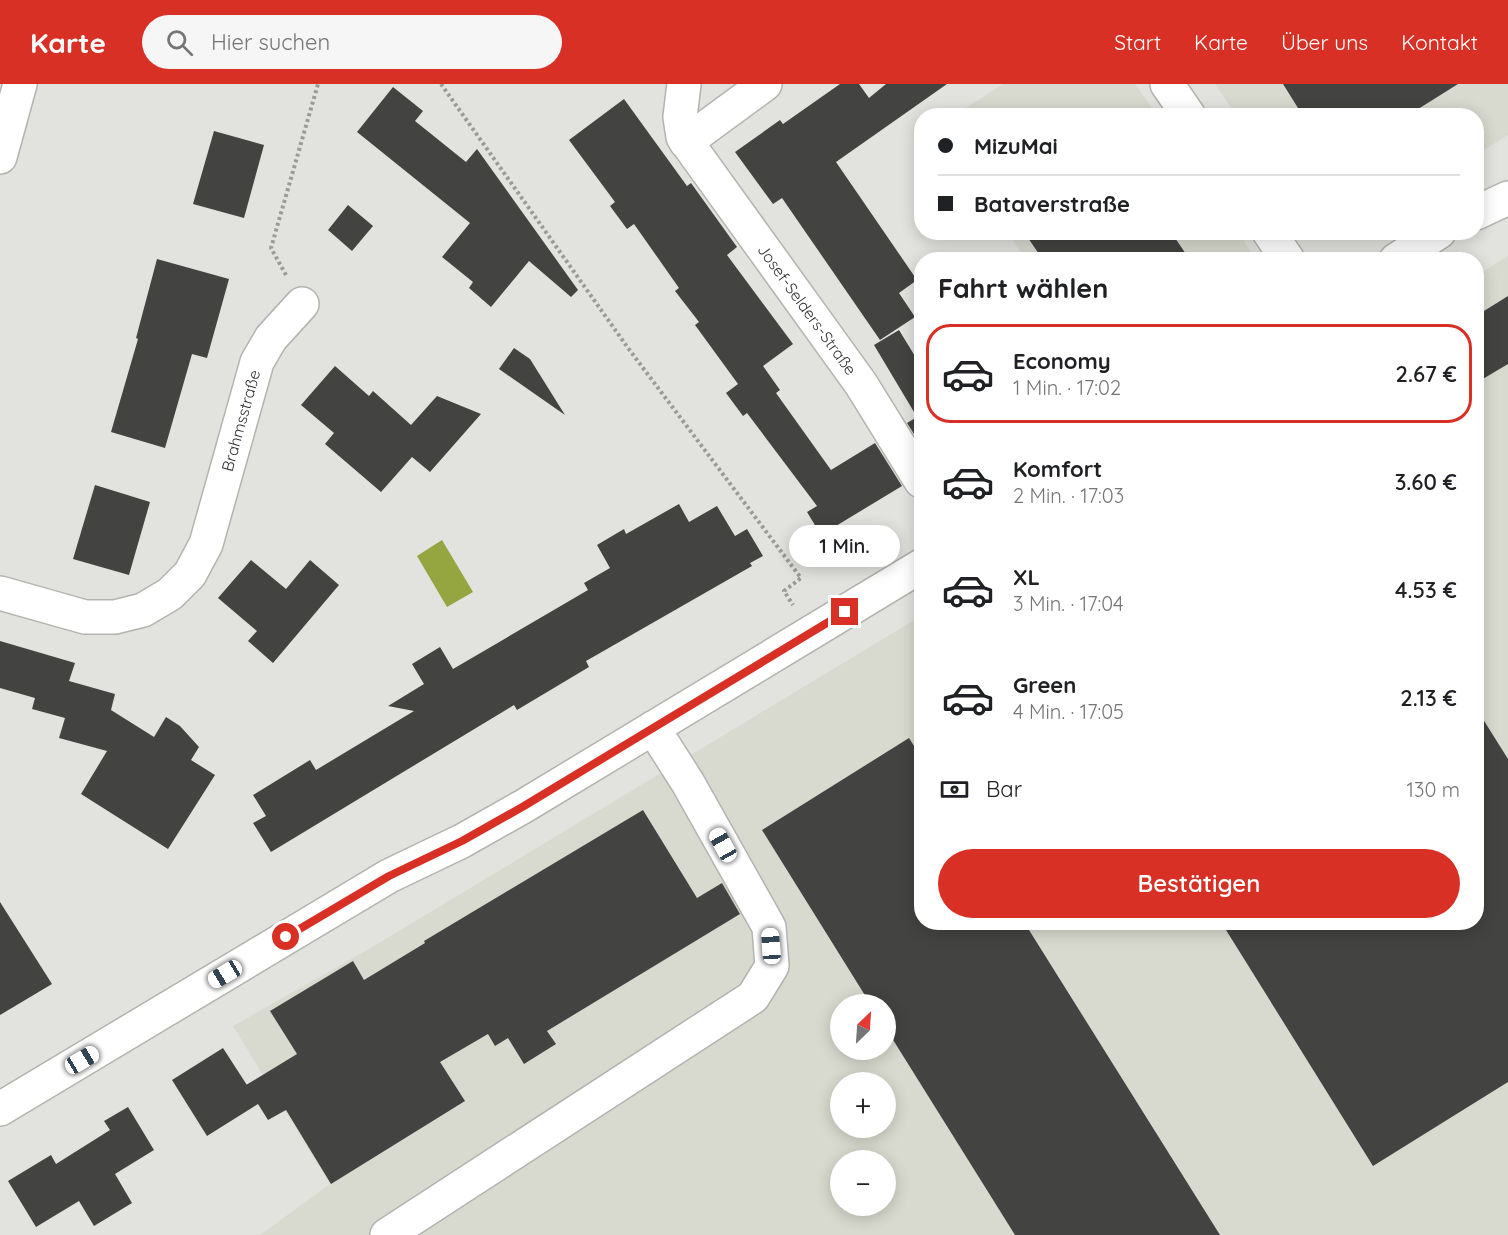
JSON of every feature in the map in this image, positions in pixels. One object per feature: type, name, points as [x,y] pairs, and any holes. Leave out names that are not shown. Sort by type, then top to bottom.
[{"type":"street","points":[[1,152],[20,84]]},
{"type":"street","name":"Josef-Selders-Straße","points":[[684,84],[680,126],[686,142],[861,384],[914,470]]},
{"type":"street","points":[[686,142],[765,84]]},
{"type":"street","points":[[1167,84],[1184,108]]},
{"type":"street","points":[[1484,209],[1508,198]]},
{"type":"street","points":[[1408,252],[1427,240]]},
{"type":"street","name":"Brahmsstraße","points":[[0,593],[85,617],[115,617],[143,610],[170,594],[190,574],[206,544],[257,362],[271,338],[302,304]]},
{"type":"street","points":[[0,1109],[389,876],[462,841],[524,806],[914,570]]},
{"type":"street","points":[[387,1235],[753,997],[772,966],[769,927],[688,783],[653,728]]},
{"type":"path","points":[[302,304],[271,249],[318,84]]},
{"type":"path","points":[[441,84],[628,348],[801,578],[784,591],[811,633]]},
{"type":"shaded area","points":[[1003,84],[1135,84],[1152,108],[966,108]]},
{"type":"shaded area","points":[[1215,84],[1508,84],[1508,135],[1484,150],[1484,108],[1231,108]]},
{"type":"shaded area","points":[[1012,240],[1243,240],[1251,252],[1021,252]]},
{"type":"shaded area","points":[[1508,256],[1508,1235],[260,1235],[330,1184],[233,1026],[369,949],[914,620],[914,930],[1484,930],[1484,271]]},
{"type":"shaded area","points":[[442,540],[473,592],[447,607],[417,556]]},
{"type":"building","points":[[840,84],[859,84],[869,98],[886,84],[947,84],[836,162],[914,276],[914,282],[899,293],[914,318],[880,340],[782,198],[773,204],[735,152],[780,120],[783,124]]},
{"type":"building","points":[[1283,84],[1458,84],[1420,108],[1298,108]]},
{"type":"building","points":[[393,87],[423,111],[415,121],[466,162],[477,149],[578,290],[571,297],[529,261],[491,307],[469,288],[473,282],[442,257],[470,223],[357,132]]},
{"type":"building","points":[[624,99],[687,186],[691,183],[737,247],[727,255],[793,344],[763,366],[780,390],[776,393],[831,470],[875,443],[902,486],[821,535],[807,512],[817,506],[747,413],[743,416],[726,393],[738,384],[695,325],[699,322],[675,291],[679,288],[634,224],[627,229],[610,206],[615,202],[569,140]]},
{"type":"building","points":[[214,131],[264,145],[244,218],[193,204]]},
{"type":"building","points":[[348,205],[373,226],[352,251],[328,230]]},
{"type":"building","points":[[1029,240],[1176,240],[1185,252],[1038,252]]},
{"type":"building","points":[[157,259],[229,279],[207,358],[192,354],[165,448],[111,432],[138,339],[136,338]]},
{"type":"building","points":[[1508,296],[1508,364],[1484,378],[1484,311]]},
{"type":"building","points":[[899,330],[914,355],[914,412],[874,345]]},
{"type":"building","points":[[514,348],[530,359],[565,415],[499,369]]},
{"type":"building","points":[[335,366],[369,396],[373,391],[411,425],[437,396],[481,414],[430,472],[412,457],[381,492],[325,444],[334,433],[301,405]]},
{"type":"building","points":[[914,419],[914,434],[907,423]]},
{"type":"building","points":[[95,485],[150,502],[129,575],[73,559]]},
{"type":"building","points":[[679,504],[689,522],[717,506],[735,536],[747,529],[763,556],[750,563],[752,566],[586,661],[589,667],[517,710],[514,705],[271,852],[253,823],[266,816],[253,795],[310,760],[316,770],[414,711],[388,706],[424,684],[412,664],[440,647],[453,669],[588,590],[584,583],[610,568],[597,545],[624,529],[626,534]]},
{"type":"building","points":[[251,560],[286,589],[310,560],[339,585],[273,663],[248,641],[257,631],[218,598]]},
{"type":"building","points":[[0,641],[75,663],[69,681],[115,694],[111,710],[154,737],[166,717],[180,726],[199,747],[191,760],[215,775],[168,849],[81,794],[107,751],[59,738],[65,718],[32,709],[35,698],[0,688]]},
{"type":"building","points":[[1484,721],[1508,759],[1508,1082],[1373,1166],[1226,930],[1484,930]]},
{"type":"building","points":[[909,738],[914,746],[914,930],[1029,930],[1220,1235],[1015,1235],[896,1045],[896,994],[864,994],[762,830]]},
{"type":"building","points":[[643,810],[697,898],[722,883],[740,914],[547,1031],[556,1044],[524,1064],[508,1038],[495,1046],[488,1034],[440,1062],[465,1101],[331,1184],[286,1110],[268,1120],[258,1104],[207,1136],[172,1080],[223,1048],[247,1085],[297,1054],[270,1011],[353,961],[364,980],[425,943],[424,941]]},
{"type":"building","points":[[0,902],[52,984],[0,1015]]},
{"type":"building","points":[[128,1107],[154,1150],[115,1174],[132,1203],[94,1226],[79,1201],[36,1227],[8,1181],[51,1155],[56,1164],[110,1130],[104,1121]]},
{"type":"route","points":[[286,937],[389,876],[462,841],[524,806],[845,612]]}]
